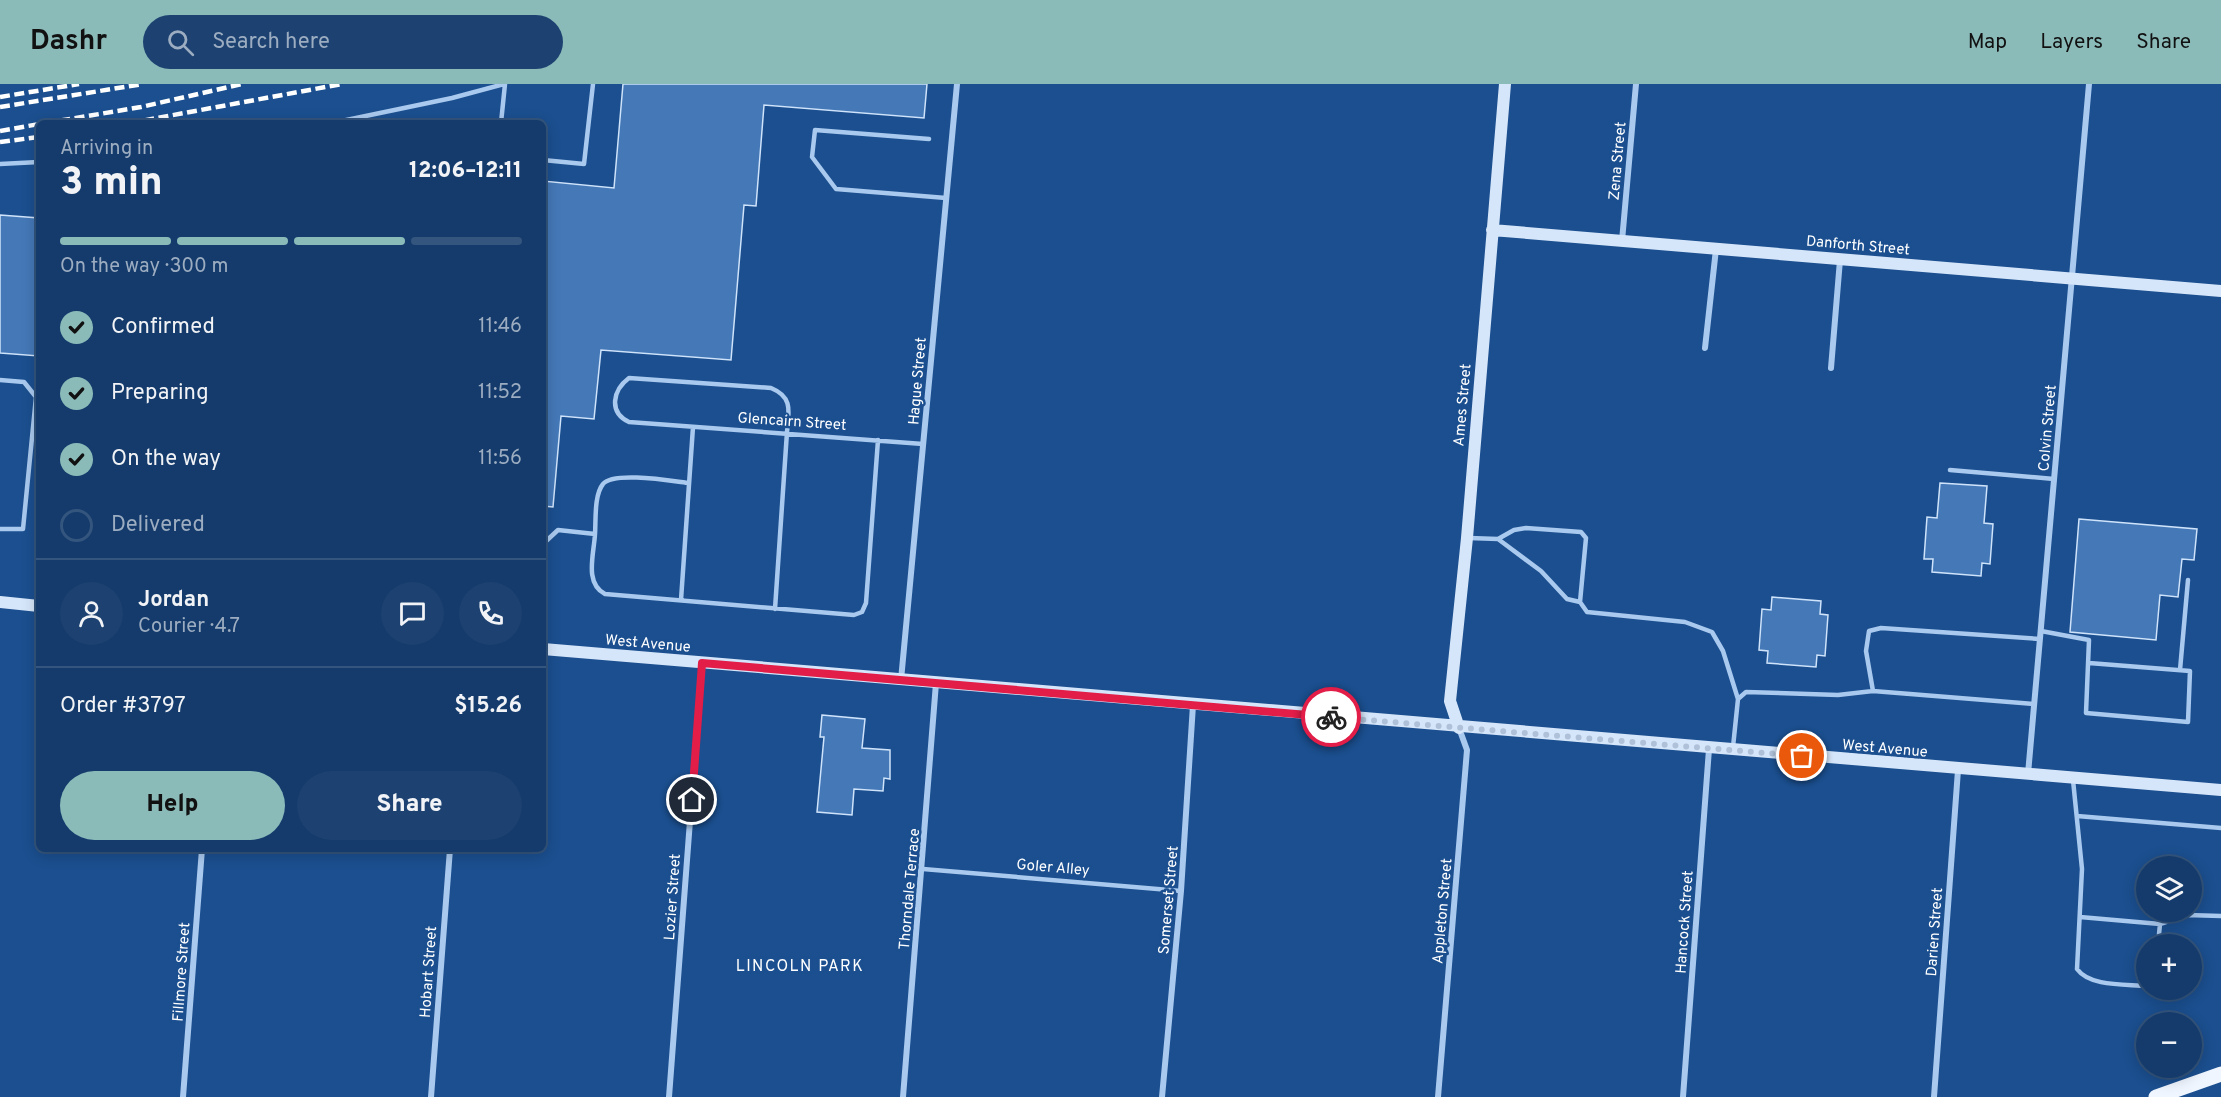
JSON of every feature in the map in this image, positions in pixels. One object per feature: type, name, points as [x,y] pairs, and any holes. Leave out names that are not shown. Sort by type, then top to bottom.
[{"type":"main road","name":"Ames Street","points":[[1459,728],[1450,701],[1467,538],[1505,84]]},
{"type":"main road","name":"Danforth Street","points":[[1492,230],[2221,291]]},
{"type":"main road","points":[[0,602],[36,606]]},
{"type":"main road","name":"West Avenue","points":[[546,649],[1958,770],[2221,790]]},
{"type":"main road","points":[[2156,1097],[2221,1074]]},
{"type":"street","name":"Hague Street","points":[[901,680],[957,84]]},
{"type":"street","name":"Zena Street","points":[[1622,241],[1636,84]]},
{"type":"street","name":"Colvin Street","points":[[2028,774],[2089,84]]},
{"type":"street","points":[[1705,348],[1716,249]]},
{"type":"street","points":[[1831,368],[1840,259]]},
{"type":"street","name":"Lozier Street","points":[[669,1097],[702,663]]},
{"type":"street","name":"Thorndale Terrace","points":[[903,1097],[923,869],[936,683]]},
{"type":"street","name":"Somerset Street","points":[[1162,1097],[1181,891],[1194,705]]},
{"type":"street","name":"Appleton Street","points":[[1438,1097],[1467,750],[1459,728]]},
{"type":"street","name":"Hancock Street","points":[[1683,1097],[1709,749]]},
{"type":"street","name":"Darien Street","points":[[1934,1097],[1958,770]]},
{"type":"street","name":"Fillmore Street","points":[[183,1097],[202,852]]},
{"type":"street","name":"Hobart Street","points":[[431,1097],[450,852]]},
{"type":"lane","points":[[358,120],[504,84],[501,120]]},
{"type":"lane","points":[[546,160],[584,165],[593,84]]},
{"type":"lane","points":[[929,139],[815,130],[813,157],[836,189],[946,198]]},
{"type":"lane","points":[[0,164],[36,162]]},
{"type":"lane","name":"Glencairn Street","points":[[788,432],[789,403],[783,393],[771,388],[629,378],[616,393],[615,408],[619,417],[629,422],[788,432],[923,444]]},
{"type":"lane","points":[[0,380],[24,382],[36,397],[23,529],[0,529]]},
{"type":"lane","points":[[681,600],[693,427]]},
{"type":"lane","points":[[775,609],[788,432]]},
{"type":"lane","points":[[689,483],[615,477],[603,483],[599,494],[595,534],[592,580],[596,589],[605,594],[854,615],[861,612],[866,603],[878,440]]},
{"type":"lane","points":[[1950,470],[2054,479]]},
{"type":"lane","points":[[1467,538],[1498,539],[1514,530],[1526,528],[1584,533],[1586,538],[1580,602]]},
{"type":"lane","points":[[546,541],[558,530],[595,534]]},
{"type":"lane","points":[[1498,539],[1541,571],[1567,599],[1580,602],[1591,614],[1685,621],[1712,632],[1723,651],[1738,699],[1733,751]]},
{"type":"lane","points":[[2180,670],[2188,580]]},
{"type":"lane","points":[[1873,691],[1866,651],[1869,631],[1881,627],[2040,635],[2089,640],[2086,713],[2188,722],[2190,671],[2089,663]]},
{"type":"lane","points":[[1738,699],[1746,692],[1828,695],[1873,691],[2034,704]]},
{"type":"lane","points":[[2073,777],[2082,869],[2077,969],[2082,976],[2091,980],[2136,985]]},
{"type":"lane","points":[[2077,816],[2221,828]]},
{"type":"lane","name":"Goler Alley","points":[[923,869],[1181,891]]},
{"type":"lane","points":[[2079,917],[2160,924],[2187,915],[2221,916]]},
{"type":"lane","points":[[2159,934],[2160,924]]},
{"type":"building","points":[[623,84],[927,84],[924,118],[764,105],[756,206],[744,205],[731,360],[601,350],[594,419],[561,416],[553,507],[546,506],[546,181],[614,188]]},
{"type":"building","points":[[0,215],[36,218],[36,356],[0,353]]},
{"type":"building","points":[[1940,483],[1987,486],[1984,523],[1993,524],[1990,564],[1982,563],[1981,576],[1932,572],[1933,559],[1924,559],[1927,517],[1937,518]]},
{"type":"building","points":[[2079,519],[2197,529],[2194,560],[2182,559],[2178,597],[2160,595],[2156,640],[2070,632]]},
{"type":"building","points":[[1772,597],[1821,601],[1820,614],[1828,615],[1825,656],[1817,655],[1816,667],[1767,663],[1768,651],[1759,650],[1762,609],[1771,610]]},
{"type":"building","points":[[822,715],[865,719],[862,748],[890,750],[890,779],[884,778],[883,791],[854,789],[852,815],[817,812],[824,737],[820,737]]},
{"type":"railway","points":[[0,97],[79,84]]},
{"type":"railway","points":[[0,107],[143,84]]},
{"type":"railway","points":[[64,120],[141,107],[242,84]]},
{"type":"railway","points":[[146,120],[342,84]]},
{"type":"railway","points":[[0,131],[36,125]]},
{"type":"railway","points":[[0,142],[36,137]]},
{"type":"way so far","points":[[1331,717],[1802,756]]},
{"type":"district","name":"LINCOLN PARK","points":[[800,965]]},
{"type":"route","points":[[692,800],[702,663],[1331,717]]}]
